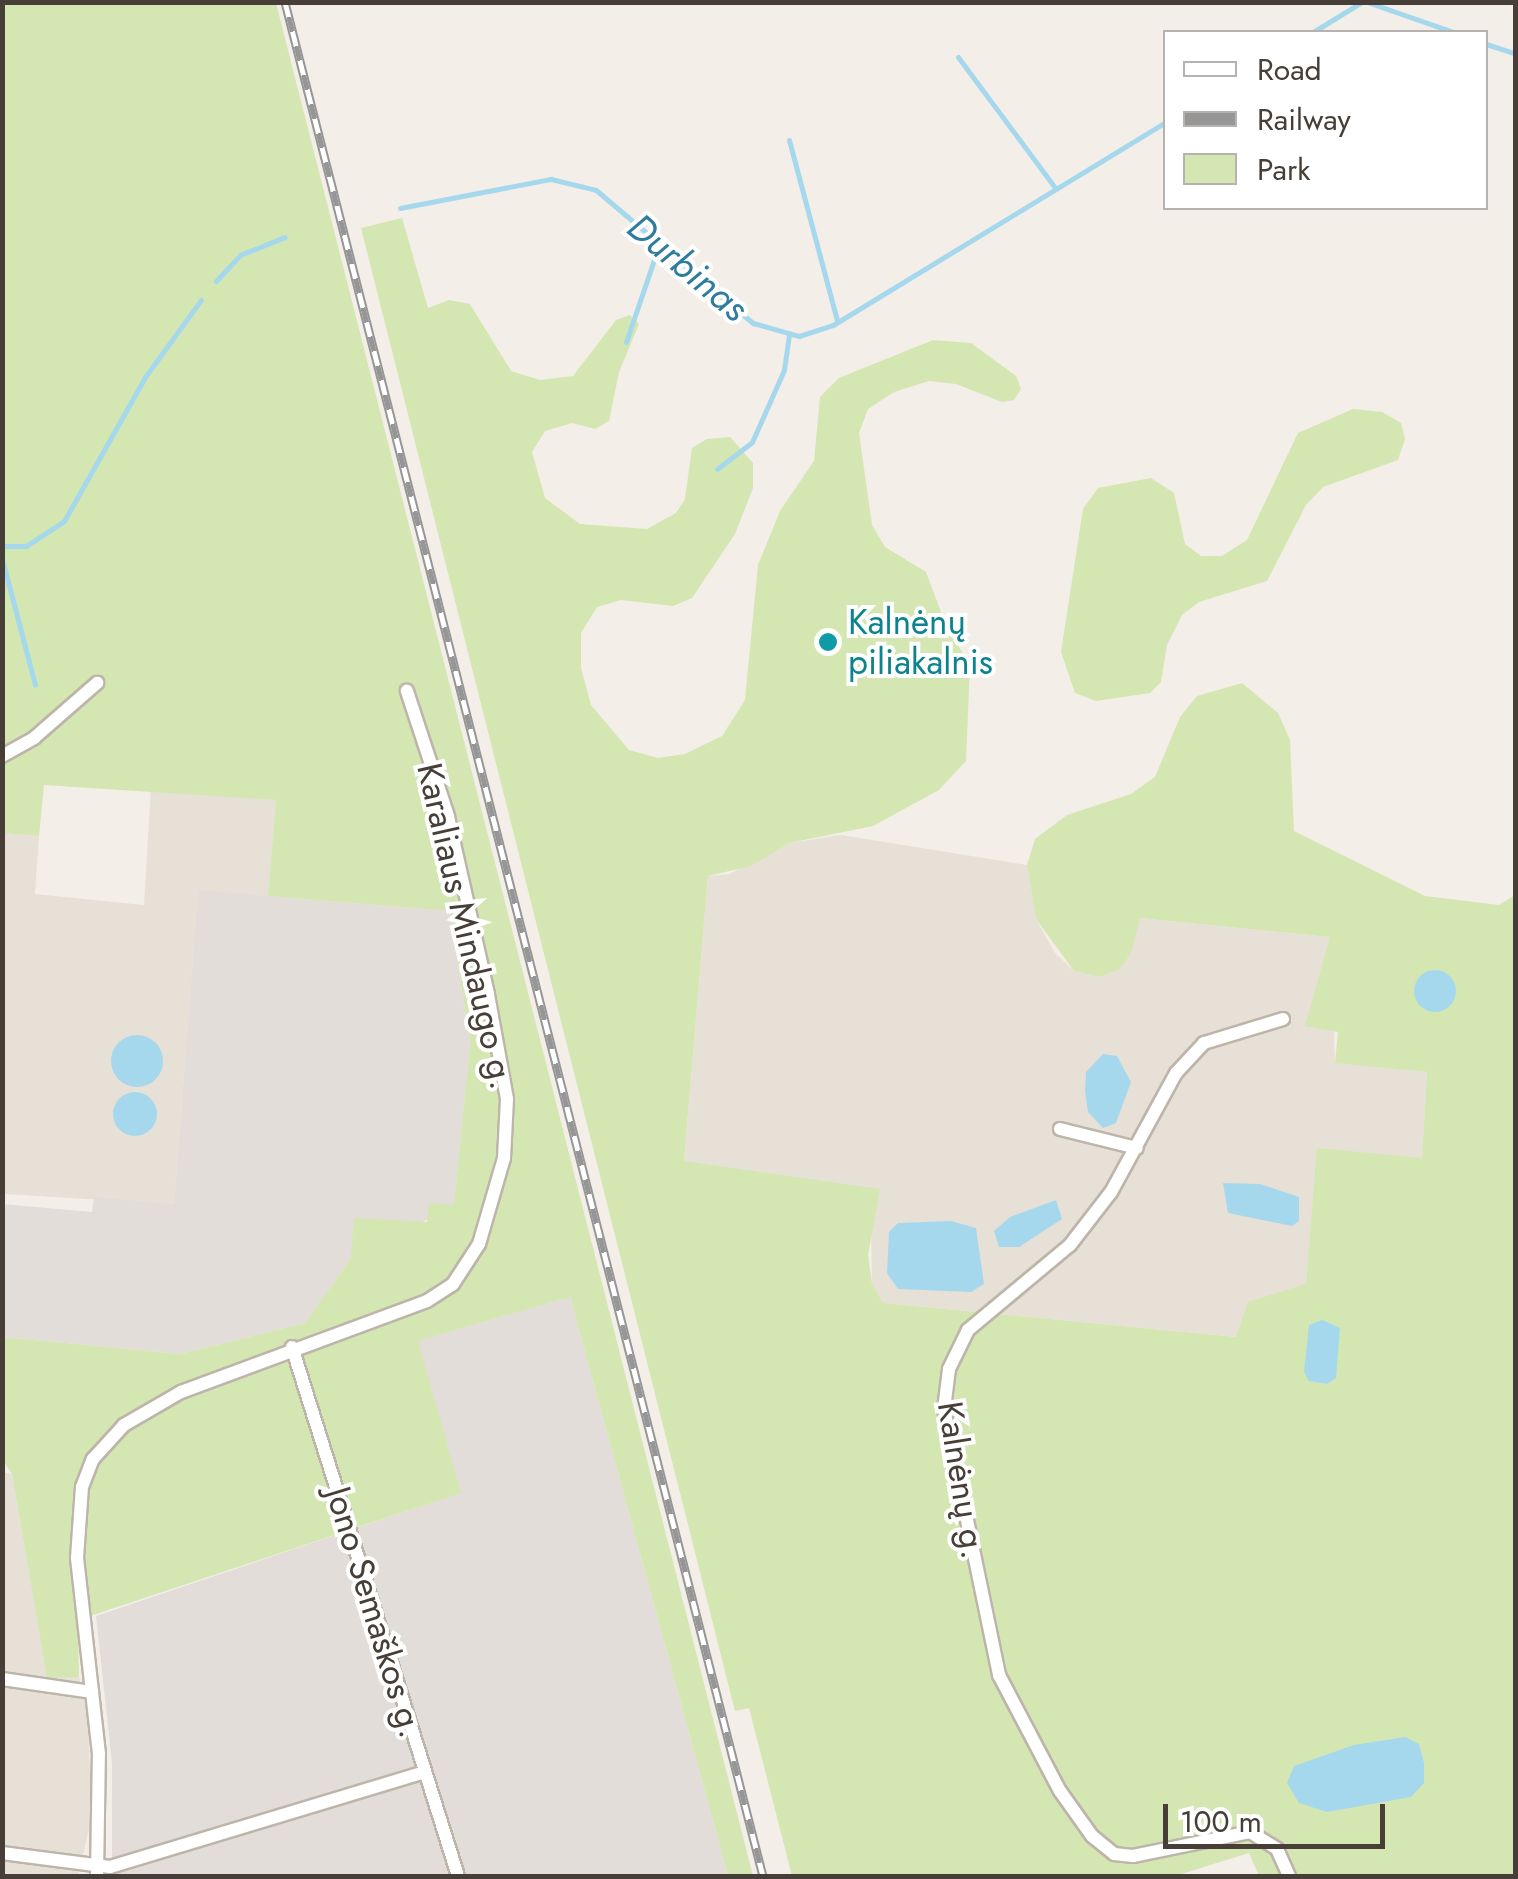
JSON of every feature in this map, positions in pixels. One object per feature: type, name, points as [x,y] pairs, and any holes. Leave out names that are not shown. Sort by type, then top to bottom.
[{"type":"street","points":[[2,756],[34,738],[98,683]]},
{"type":"street","name":"Karaliaus Mindaugo g.","points":[[98,1872],[102,1837],[77,1539],[82,1488],[93,1459],[140,1414],[292,1347],[427,1301],[454,1284],[479,1244],[508,1131],[501,1062],[448,816],[407,691]]},
{"type":"street","name":"Kalnėnų g.","points":[[1282,1019],[1204,1043],[1176,1074],[1137,1148],[1070,1246],[968,1330],[949,1368],[944,1409],[999,1675],[1092,1836],[1114,1854],[1132,1856],[1250,1832],[1277,1849],[1289,1876]]},
{"type":"street","points":[[1060,1129],[1137,1148]]},
{"type":"street","name":"Jono Semaškos g.","points":[[292,1347],[458,1876]]},
{"type":"street","points":[[2,1679],[92,1692]]},
{"type":"street","points":[[2,1853],[98,1872],[425,1772]]},
{"type":"shaded area","points":[[151,787],[276,800],[268,896],[198,891],[174,1204],[3,1194],[3,833],[39,836],[35,894],[144,905]]},
{"type":"shaded area","points":[[841,835],[1027,865],[1036,919],[1055,953],[1074,971],[1100,977],[1120,969],[1140,918],[1330,937],[1335,1062],[1427,1072],[1422,1158],[1309,1253],[1306,1284],[1237,1337],[883,1303],[872,1283],[871,1219],[684,1162],[708,876],[729,874],[789,843]]},
{"type":"shaded area","points":[[198,890],[450,911],[470,1043],[454,1206],[351,1258],[305,1323],[180,1354],[3,1337],[2,1204],[92,1212],[94,1197],[174,1204]]},
{"type":"shaded area","points":[[570,1297],[728,1876],[112,1876],[112,1763],[96,1616],[460,1493],[417,1341]]},
{"type":"shaded area","points":[[2,1472],[12,1474],[47,1677],[79,1677],[87,1702],[92,1816],[78,1876],[3,1876]]},
{"type":"green space","points":[[3,3],[276,3],[753,1876],[728,1876],[570,1297],[418,1341],[461,1493],[78,1620],[79,1677],[47,1678],[12,1474],[3,1461],[3,1337],[180,1354],[305,1323],[351,1258],[354,1218],[427,1222],[429,1203],[454,1205],[470,1043],[450,911],[268,896],[276,800],[44,785],[39,836],[3,833]]},
{"type":"green space","points":[[402,218],[428,308],[449,300],[470,304],[511,371],[540,380],[573,376],[616,320],[630,315],[639,324],[619,372],[609,421],[595,429],[572,423],[545,431],[532,452],[545,498],[580,524],[647,529],[676,513],[685,499],[692,448],[707,439],[730,437],[753,463],[753,488],[735,534],[692,598],[673,606],[621,600],[597,607],[581,633],[581,668],[591,705],[629,750],[658,758],[685,754],[722,736],[745,700],[758,565],[780,511],[814,461],[820,397],[839,378],[933,340],[971,343],[1016,376],[1021,389],[1014,400],[1002,402],[956,384],[929,381],[894,392],[868,409],[859,433],[872,525],[885,547],[926,572],[947,628],[970,664],[966,761],[939,790],[873,826],[789,843],[751,866],[708,876],[684,1161],[880,1189],[868,1255],[872,1283],[883,1303],[1236,1337],[1248,1302],[1306,1284],[1317,1148],[1422,1158],[1427,1072],[1335,1063],[1338,1032],[1305,1026],[1330,937],[1140,918],[1131,953],[1120,969],[1100,977],[1074,971],[1036,919],[1027,865],[1035,839],[1067,815],[1131,794],[1155,777],[1180,717],[1197,696],[1242,683],[1278,713],[1290,740],[1294,831],[1425,896],[1499,905],[1515,895],[1515,1876],[1259,1876],[1249,1853],[1175,1876],[792,1876],[749,1708],[735,1711],[361,228]]},
{"type":"green space","points":[[1353,409],[1382,412],[1401,423],[1405,439],[1398,460],[1323,487],[1306,505],[1267,581],[1199,602],[1182,615],[1167,645],[1161,682],[1150,693],[1096,701],[1075,693],[1061,652],[1083,509],[1098,488],[1151,478],[1174,493],[1185,544],[1201,556],[1222,556],[1247,540],[1298,433]]},
{"type":"water","points":[[1435,970],[1450,976],[1456,991],[1450,1006],[1435,1012],[1420,1006],[1414,991],[1420,976]]},
{"type":"water","points":[[137,1035],[155,1043],[163,1061],[155,1079],[137,1087],[119,1079],[111,1061],[119,1043]]},
{"type":"water","points":[[1103,1054],[1117,1056],[1131,1082],[1116,1123],[1103,1128],[1088,1112],[1085,1091],[1086,1072]]},
{"type":"water","points":[[135,1092],[150,1099],[157,1114],[150,1129],[135,1136],[120,1129],[113,1114],[120,1099]]},
{"type":"water","points":[[1223,1183],[1260,1184],[1299,1197],[1299,1221],[1292,1226],[1228,1213]]},
{"type":"water","points":[[1056,1200],[1062,1219],[1019,1247],[999,1247],[994,1231],[1010,1217]]},
{"type":"water","points":[[951,1221],[976,1228],[984,1284],[971,1292],[898,1289],[887,1273],[889,1232],[898,1223]]},
{"type":"water","points":[[1322,1320],[1340,1328],[1336,1378],[1327,1384],[1309,1381],[1304,1372],[1309,1325]]},
{"type":"water","points":[[1405,1737],[1419,1744],[1424,1763],[1424,1783],[1411,1797],[1327,1812],[1299,1803],[1287,1783],[1294,1766],[1354,1745]]},
{"type":"waterway","name":"Durbinas","points":[[1316,30],[1362,2]]},
{"type":"waterway","points":[[1367,2],[1447,30]]},
{"type":"waterway","points":[[1488,45],[1516,54]]},
{"type":"waterway","points":[[958,57],[1056,189]]},
{"type":"waterway","name":"Durbinas","points":[[400,208],[551,179],[596,190],[753,323],[799,336],[833,325],[1163,124]]},
{"type":"waterway","points":[[789,140],[837,320]]},
{"type":"waterway","name":"Durbinas","points":[[216,281],[240,255],[285,237]]},
{"type":"waterway","points":[[626,342],[659,245]]},
{"type":"waterway","name":"Durbinas","points":[[2,546],[26,546],[64,521],[145,377],[201,300]]},
{"type":"waterway","points":[[717,469],[752,442],[784,370],[789,333]]},
{"type":"waterway","points":[[2,559],[35,685]]},
{"type":"railway","points":[[285,2],[763,1876]]},
{"type":"place","name":"Kalnėnų piliakalnis","points":[[828,642]]}]
